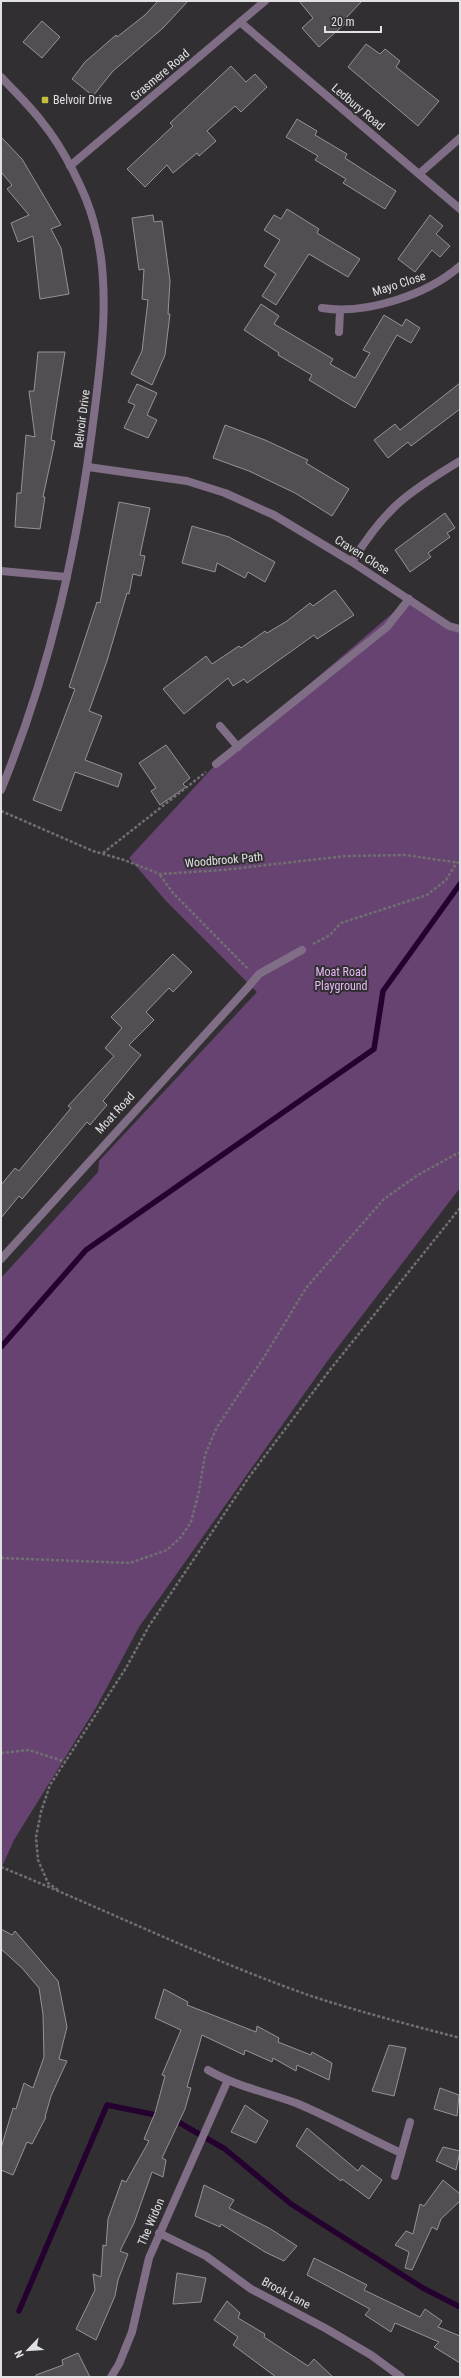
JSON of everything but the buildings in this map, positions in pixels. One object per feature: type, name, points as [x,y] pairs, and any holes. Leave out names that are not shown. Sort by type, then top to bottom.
[{"type":"street","name":"Grasmere Road","points":[[70,166],[265,1]]},
{"type":"street","name":"Ledbury Road","points":[[240,22],[460,209]]},
{"type":"street","name":"Belvoir Drive","points":[[1,77],[43,122],[70,166],[94,220],[101,257],[100,367],[88,468],[67,577],[49,654],[21,741],[1,790]]},
{"type":"street","points":[[419,174],[460,138]]},
{"type":"street","name":"Mayo Close","points":[[322,308],[340,311],[381,304],[435,285],[460,266]]},
{"type":"street","points":[[339,332],[340,311]]},
{"type":"street","points":[[352,562],[375,526],[396,503],[419,486],[460,461]]},
{"type":"street","name":"Craven Close","points":[[88,468],[187,481],[225,493],[274,515],[352,562],[449,626],[460,629]]},
{"type":"street","points":[[1,571],[67,577]]},
{"type":"street","points":[[216,764],[387,627],[409,599]]},
{"type":"street","points":[[220,726],[238,747]]},
{"type":"street","name":"Moat Road","points":[[1,1259],[256,978],[302,950]]},
{"type":"street","points":[[208,2070],[227,2082],[270,2093],[311,2109],[401,2153]]},
{"type":"street","name":"The Widon","points":[[111,2377],[120,2364],[132,2332],[149,2258],[227,2082]]},
{"type":"street","points":[[395,2176],[410,2122]]},
{"type":"street","name":"Brook Lane","points":[[159,2233],[206,2256],[252,2288],[371,2355],[401,2377]]},
{"type":"path","points":[[103,853],[216,764]]},
{"type":"path","name":"Woodbrook Path","points":[[1,811],[103,853],[160,874],[224,870],[346,856],[406,855],[459,862]]},
{"type":"path","points":[[302,950],[330,935],[341,923],[427,895],[446,880],[459,862]]},
{"type":"path","points":[[160,874],[173,893],[256,978]]},
{"type":"path","points":[[1,1558],[130,1563],[167,1550],[181,1537],[191,1522],[199,1491],[205,1455],[217,1427],[266,1354],[306,1288],[384,1199],[418,1175],[460,1152]]},
{"type":"path","points":[[58,1890],[48,1883],[38,1860],[36,1837],[41,1812],[50,1785],[126,1668],[149,1626],[249,1477],[329,1371],[460,1208]]},
{"type":"path","points":[[1,1753],[29,1750],[66,1762]]},
{"type":"path","points":[[1,1867],[211,1956],[311,1995],[397,2022],[460,2038]]},
{"type":"green space","name":"Moat Road Playground","points":[[409,599],[460,628],[460,1188],[331,1356],[139,1627],[97,1706],[14,1840],[1,1869],[1,1278],[98,1172],[99,1161],[257,992],[166,901],[129,858],[216,764]]},
{"type":"waterway","points":[[1,1347],[86,1250],[374,1049],[383,991],[460,884]]},
{"type":"waterway","points":[[19,2311],[107,2105],[161,2116]]},
{"type":"waterway","points":[[173,2119],[225,2149],[291,2204],[423,2288],[460,2307]]},
{"type":"place","name":"Belvoir Drive","points":[[45,100]]}]
